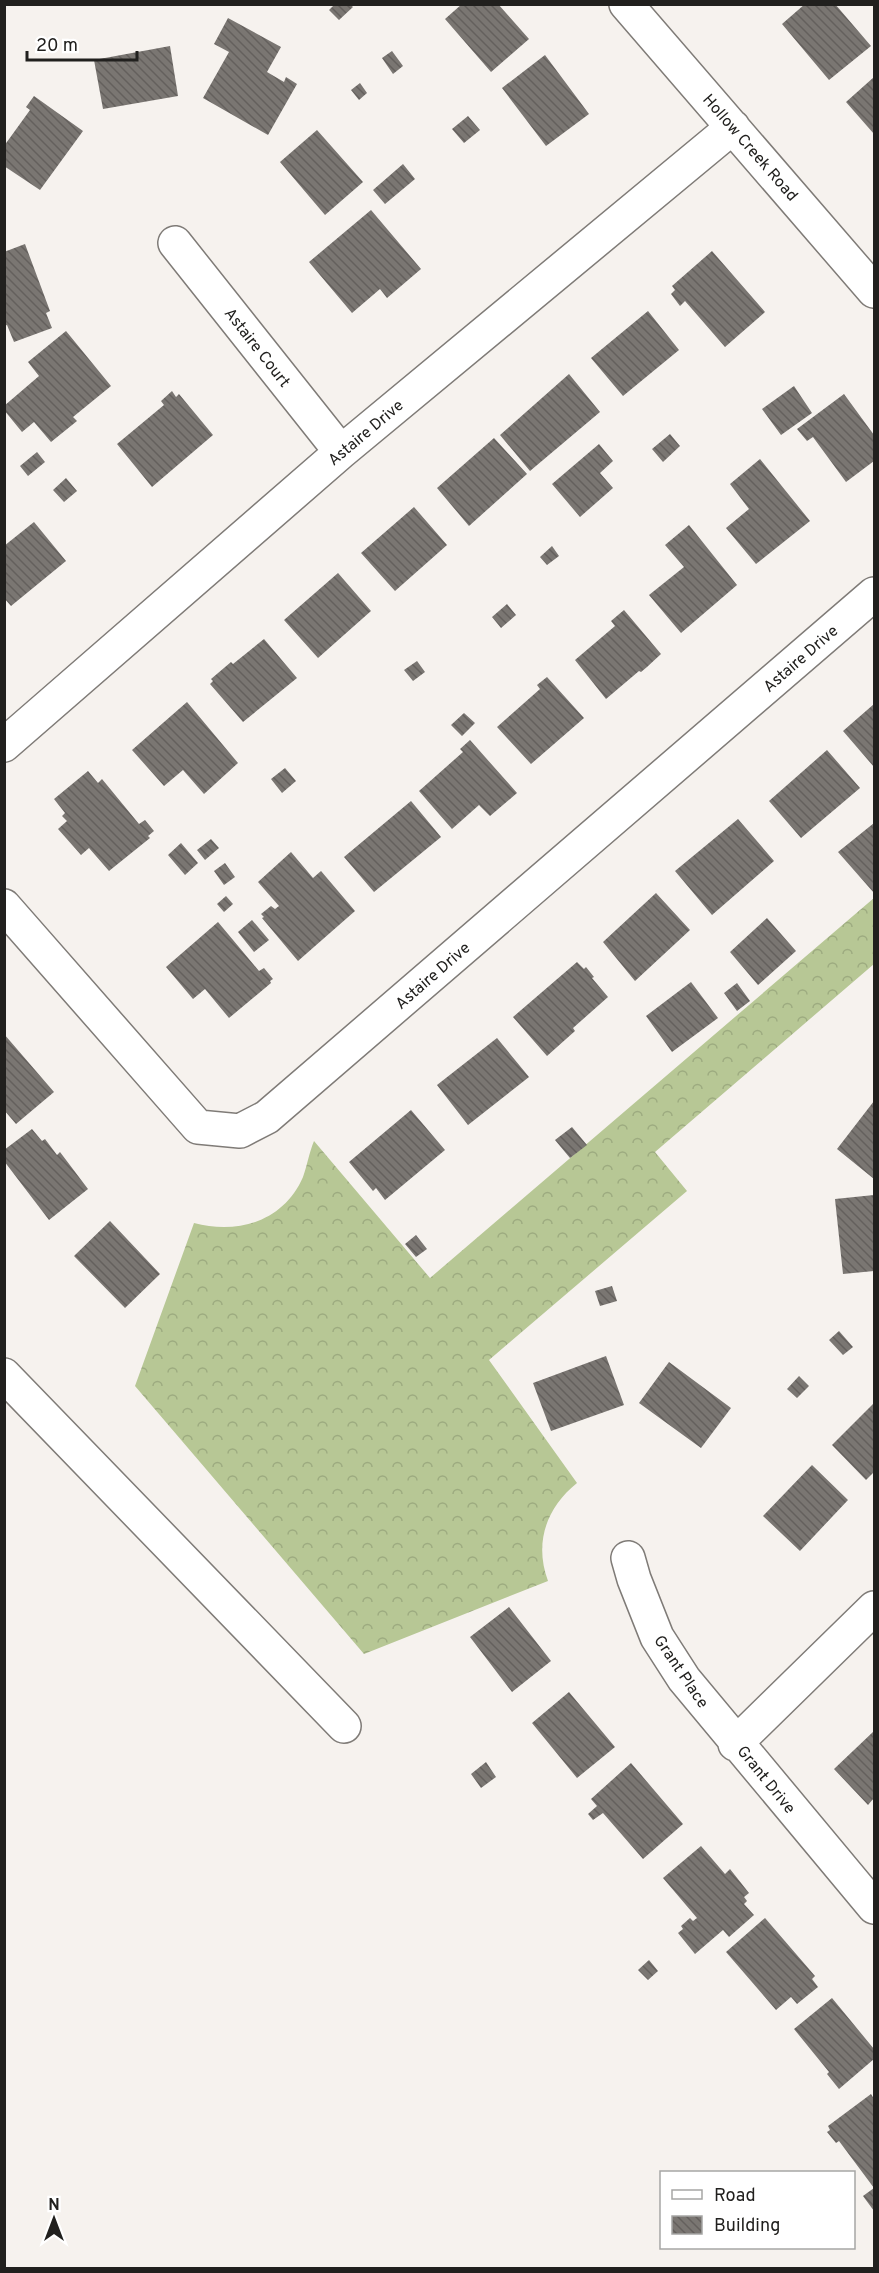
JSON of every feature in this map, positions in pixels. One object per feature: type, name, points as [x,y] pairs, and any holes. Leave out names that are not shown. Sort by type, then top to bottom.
[{"type":"street","name":"Hollow Creek Road","points":[[626,4],[874,291]]},
{"type":"street","name":"Astaire Drive","points":[[4,745],[341,452],[733,127]]},
{"type":"street","name":"Astaire Court","points":[[175,243],[341,452]]},
{"type":"street","name":"Astaire Drive","points":[[4,906],[198,1127],[240,1131],[267,1117],[874,594]]},
{"type":"street","points":[[4,1375],[344,1726]]},
{"type":"street","name":"Grant Place","points":[[628,1558],[657,1637],[684,1679],[735,1744]]},
{"type":"street","name":"Grant Drive","points":[[874,1608],[735,1744],[874,1907]]},
{"type":"green space","points":[[874,898],[874,964],[655,1152],[687,1191],[489,1360],[577,1483],[557,1504],[546,1527],[542,1553],[548,1581],[364,1654],[135,1386],[194,1223],[227,1227],[258,1221],[272,1214],[295,1192],[303,1177],[314,1141],[430,1278]]},
{"type":"building","points":[[335,4],[350,4],[353,7],[339,20],[329,10]]},
{"type":"building","points":[[462,4],[498,4],[529,39],[491,72],[445,19]]},
{"type":"building","points":[[805,4],[835,4],[871,46],[829,80],[782,24]]},
{"type":"building","points":[[228,18],[281,47],[267,72],[284,82],[286,77],[297,84],[268,135],[203,98],[229,52],[214,44]]},
{"type":"building","points":[[170,46],[178,96],[103,109],[94,60]]},
{"type":"building","points":[[392,51],[403,66],[393,74],[382,58]]},
{"type":"building","points":[[545,55],[589,114],[546,146],[502,88]]},
{"type":"building","points":[[874,77],[874,134],[846,102]]},
{"type":"building","points":[[360,83],[367,93],[359,100],[351,90]]},
{"type":"building","points":[[34,96],[83,131],[40,190],[4,166],[4,146],[30,110],[26,107]]},
{"type":"building","points":[[468,116],[480,130],[464,143],[452,129]]},
{"type":"building","points":[[317,130],[363,182],[325,215],[280,162]]},
{"type":"building","points":[[403,164],[415,179],[385,204],[373,190]]},
{"type":"building","points":[[371,210],[421,269],[387,298],[380,289],[352,313],[309,262]]},
{"type":"building","points":[[25,244],[50,311],[46,313],[52,328],[14,342],[7,325],[4,326],[4,252]]},
{"type":"building","points":[[712,251],[765,312],[725,347],[685,301],[680,306],[671,294],[675,290],[672,286]]},
{"type":"building","points":[[648,311],[679,350],[623,396],[591,358]]},
{"type":"building","points":[[66,331],[111,386],[73,417],[77,421],[51,442],[34,422],[22,432],[4,410],[4,406],[39,376],[28,362]]},
{"type":"building","points":[[569,374],[600,412],[530,471],[500,435]]},
{"type":"building","points":[[794,386],[812,413],[781,435],[762,409]]},
{"type":"building","points":[[172,391],[176,397],[179,394],[213,435],[152,487],[117,444],[164,405],[161,401]]},
{"type":"building","points":[[844,394],[874,435],[874,461],[846,482],[813,437],[807,441],[797,429]]},
{"type":"building","points":[[670,434],[680,446],[663,462],[652,449]]},
{"type":"building","points":[[494,438],[527,474],[469,526],[437,488]]},
{"type":"building","points":[[599,444],[613,461],[600,473],[613,488],[580,517],[552,484]]},
{"type":"building","points":[[37,452],[45,462],[28,476],[20,466]]},
{"type":"building","points":[[760,459],[810,521],[756,564],[726,528],[749,509],[730,484]]},
{"type":"building","points":[[66,478],[77,491],[64,502],[53,490]]},
{"type":"building","points":[[414,507],[447,545],[395,591],[361,553]]},
{"type":"building","points":[[34,522],[66,561],[11,606],[4,598],[4,546]]},
{"type":"building","points":[[689,525],[737,585],[681,633],[649,595],[684,567],[665,545]]},
{"type":"building","points":[[552,546],[559,556],[547,565],[540,557]]},
{"type":"building","points":[[338,573],[371,611],[318,658],[284,620]]},
{"type":"building","points":[[507,604],[516,615],[501,628],[492,617]]},
{"type":"building","points":[[624,610],[661,654],[606,699],[575,660],[615,626],[611,621]]},
{"type":"building","points":[[264,639],[297,678],[243,722],[210,684],[213,681],[211,679]]},
{"type":"building","points":[[417,661],[425,672],[413,681],[404,670]]},
{"type":"building","points":[[547,677],[584,718],[531,764],[497,727],[540,689],[537,685]]},
{"type":"building","points":[[187,702],[238,763],[204,794],[183,770],[164,786],[132,750]]},
{"type":"building","points":[[874,704],[874,767],[843,731]]},
{"type":"building","points":[[464,713],[475,723],[462,736],[451,725]]},
{"type":"building","points":[[470,740],[517,793],[490,816],[479,805],[452,829],[419,791],[463,752],[460,749]]},
{"type":"building","points":[[827,750],[860,788],[801,838],[769,801]]},
{"type":"building","points":[[285,768],[296,781],[282,793],[271,779]]},
{"type":"building","points":[[88,771],[98,783],[102,779],[139,824],[145,820],[154,831],[148,836],[150,838],[109,871],[89,848],[81,855],[58,829],[67,821],[62,816],[65,813],[54,799]]},
{"type":"building","points":[[411,801],[441,837],[374,892],[344,857]]},
{"type":"building","points":[[738,819],[774,861],[712,915],[675,871]]},
{"type":"building","points":[[874,823],[874,893],[838,852]]},
{"type":"building","points":[[211,839],[219,848],[205,860],[197,850]]},
{"type":"building","points":[[181,843],[198,863],[185,875],[168,855]]},
{"type":"building","points":[[291,852],[313,878],[321,871],[355,911],[298,961],[262,918],[264,917],[261,914],[271,906],[275,909],[279,906],[258,882]]},
{"type":"building","points":[[225,863],[235,877],[224,885],[214,871]]},
{"type":"building","points":[[656,893],[690,930],[635,981],[603,942]]},
{"type":"building","points":[[226,896],[233,904],[224,912],[217,904]]},
{"type":"building","points":[[767,918],[796,951],[758,985],[730,952]]},
{"type":"building","points":[[252,920],[269,940],[254,952],[238,932]]},
{"type":"building","points":[[218,922],[259,971],[264,968],[273,979],[229,1018],[205,989],[193,999],[166,967]]},
{"type":"building","points":[[577,962],[584,969],[586,967],[608,997],[573,1028],[575,1031],[547,1056],[513,1017]]},
{"type":"building","points":[[691,982],[718,1018],[672,1052],[646,1016]]},
{"type":"building","points":[[737,983],[750,1001],[737,1011],[724,993]]},
{"type":"building","points":[[4,1034],[54,1092],[16,1124],[4,1110]]},
{"type":"building","points":[[497,1038],[529,1077],[468,1125],[437,1085]]},
{"type":"building","points":[[874,1101],[874,1179],[837,1149]]},
{"type":"building","points":[[411,1110],[445,1150],[385,1200],[376,1188],[373,1191],[349,1162]]},
{"type":"building","points":[[572,1127],[587,1145],[570,1158],[555,1140]]},
{"type":"building","points":[[32,1129],[42,1141],[45,1139],[57,1155],[60,1152],[88,1189],[49,1220],[4,1161],[4,1150]]},
{"type":"building","points":[[874,1195],[874,1271],[843,1274],[835,1199]]},
{"type":"building","points":[[110,1221],[160,1274],[125,1308],[74,1256]]},
{"type":"building","points":[[416,1235],[427,1249],[416,1257],[405,1244]]},
{"type":"building","points":[[612,1286],[617,1301],[600,1306],[595,1291]]},
{"type":"building","points":[[839,1331],[853,1347],[843,1355],[829,1340]]},
{"type":"building","points":[[606,1356],[624,1405],[551,1431],[533,1383]]},
{"type":"building","points":[[669,1362],[731,1408],[701,1448],[639,1403]]},
{"type":"building","points":[[799,1376],[809,1386],[797,1398],[787,1389]]},
{"type":"building","points":[[874,1403],[874,1472],[866,1480],[832,1445]]},
{"type":"building","points":[[812,1465],[848,1500],[800,1551],[763,1516]]},
{"type":"building","points":[[509,1607],[551,1661],[512,1692],[470,1637]]},
{"type":"building","points":[[569,1692],[615,1747],[577,1778],[532,1723]]},
{"type":"building","points":[[874,1731],[874,1798],[868,1805],[834,1769]]},
{"type":"building","points":[[486,1762],[496,1777],[481,1788],[471,1774]]},
{"type":"building","points":[[631,1763],[683,1824],[643,1859],[603,1813],[593,1820],[588,1814],[597,1806],[591,1799]]},
{"type":"building","points":[[701,1846],[725,1874],[730,1869],[749,1893],[744,1897],[747,1901],[744,1904],[754,1915],[729,1937],[723,1930],[695,1954],[678,1933],[683,1929],[681,1926],[690,1918],[693,1921],[697,1918],[663,1878]]},
{"type":"building","points":[[765,1918],[815,1976],[812,1979],[818,1987],[797,2004],[791,1997],[776,2010],[726,1952]]},
{"type":"building","points":[[649,1960],[658,1971],[648,1980],[638,1970]]},
{"type":"building","points":[[832,1998],[874,2049],[874,2059],[839,2089],[827,2074],[829,2072],[794,2029]]},
{"type":"building","points":[[871,2094],[874,2099],[874,2188],[839,2141],[836,2143],[827,2132],[830,2130],[828,2126]]},
{"type":"building","points":[[874,2188],[874,2211],[863,2196]]}]
